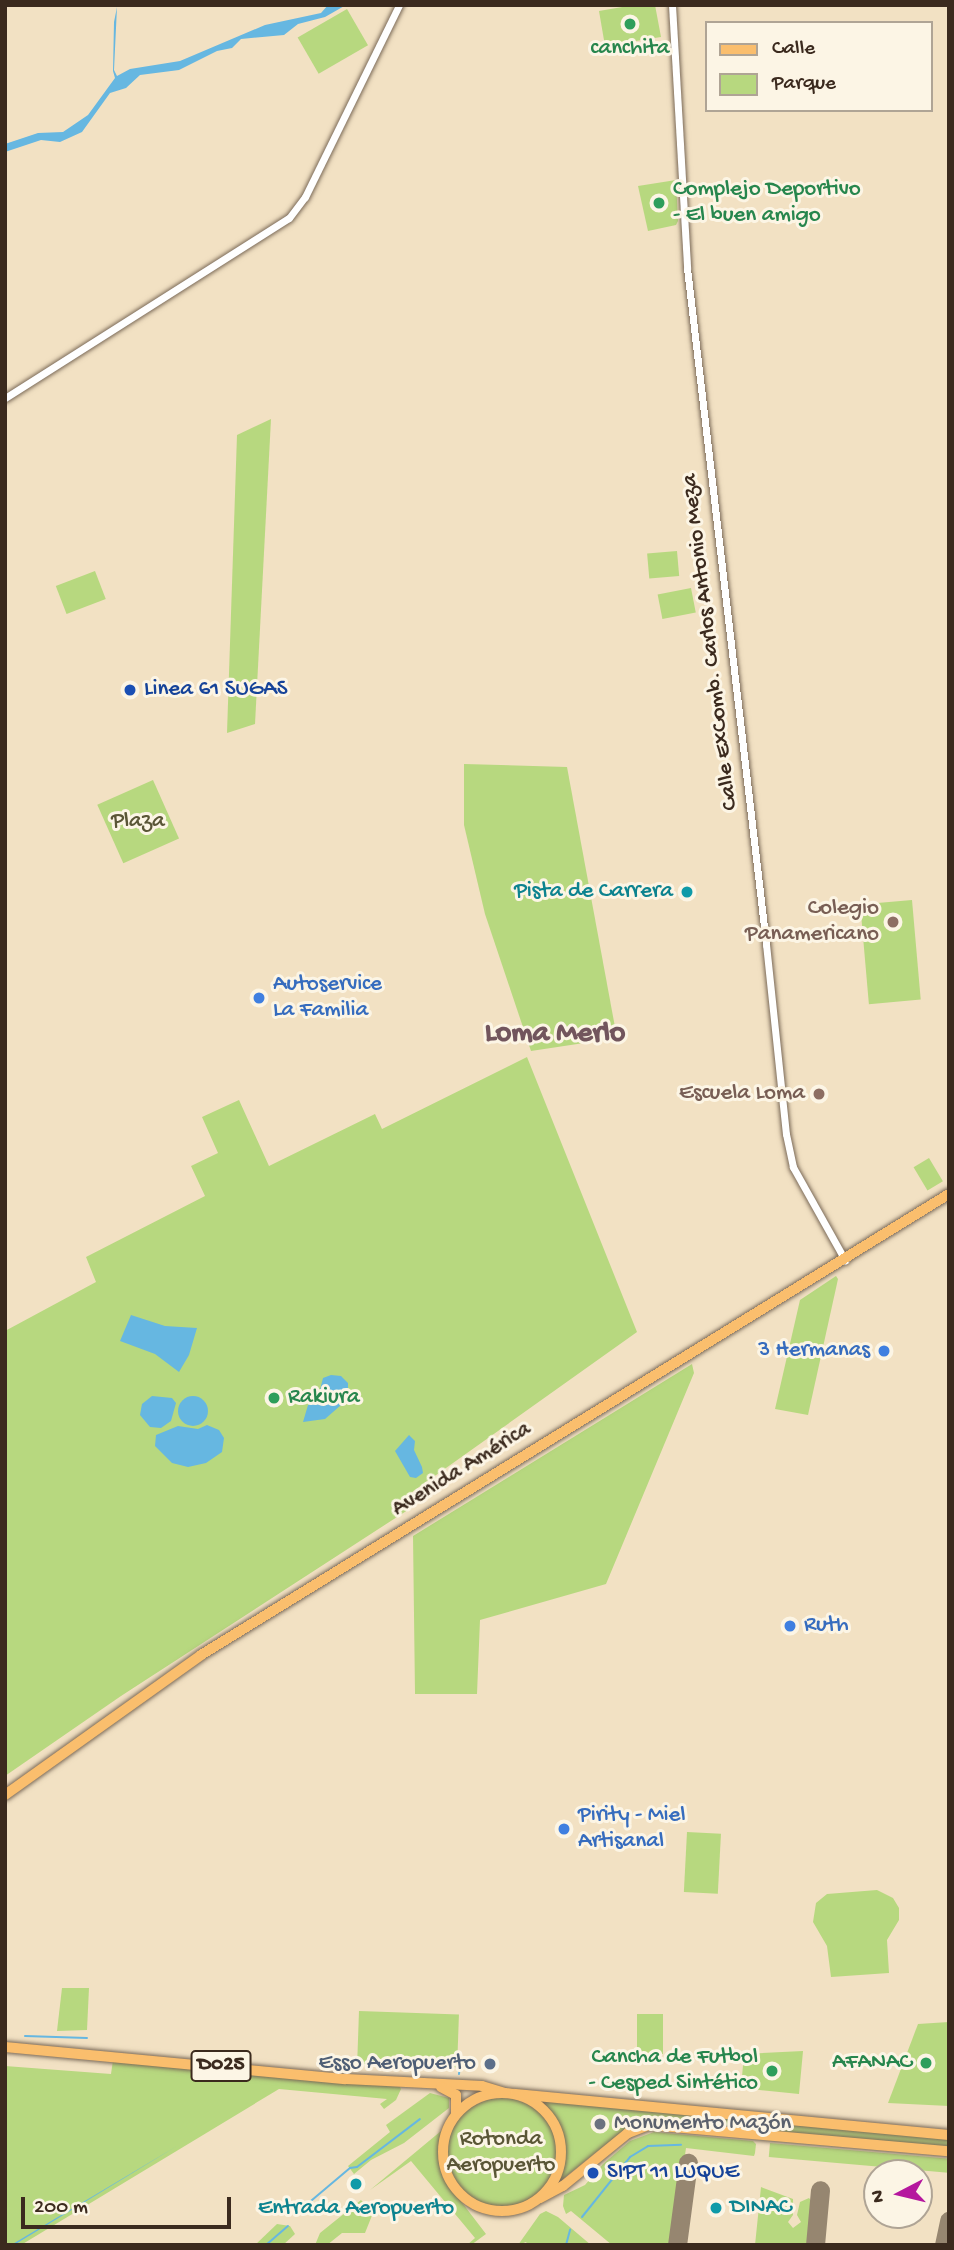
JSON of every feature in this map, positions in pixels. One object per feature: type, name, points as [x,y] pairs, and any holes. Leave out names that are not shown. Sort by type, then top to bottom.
[{"type":"highway","name":"D025","points":[[510,2094],[536,2104],[547,2114],[560,2142],[557,2173],[540,2198]]},
{"type":"highway","name":"D025","points":[[456,2114],[479,2098],[510,2094],[949,2135]]},
{"type":"highway","points":[[456,2114],[448,2128],[443,2156],[445,2169],[459,2194],[470,2202],[495,2211],[521,2208],[563,2186],[628,2133],[649,2124],[949,2151]]},
{"type":"main road","name":"Avenida América","points":[[5,1795],[201,1654],[949,1194]]},
{"type":"main road","name":"D025","points":[[5,2047],[437,2086],[482,2086],[510,2094]]},
{"type":"main road","points":[[437,2086],[456,2095],[456,2114]]},
{"type":"street","points":[[5,398],[289,218],[305,197],[399,5]]},
{"type":"street","name":"Calle ExComb. Carlos Antonio Meza","points":[[672,5],[687,268],[786,1134],[793,1167],[845,1260]]},
{"type":"green space","name":"canchita","points":[[634,5],[655,5],[661,37],[605,46],[599,11]]},
{"type":"green space","points":[[347,9],[368,45],[319,74],[298,38]]},
{"type":"green space","name":"Complejo Deportivo - El buen amigo","points":[[676,180],[676,225],[648,231],[638,186]]},
{"type":"green space","points":[[271,419],[255,724],[227,733],[237,435]]},
{"type":"green space","points":[[677,551],[679,576],[649,579],[647,554]]},
{"type":"green space","points":[[95,571],[106,599],[67,614],[56,586]]},
{"type":"green space","points":[[691,588],[696,613],[662,619],[658,594]]},
{"type":"green space","points":[[464,764],[567,767],[617,1038],[531,1051],[485,914],[464,825]]},
{"type":"green space","name":"Plaza","points":[[153,780],[179,838],[123,863],[97,805]]},
{"type":"green space","points":[[912,900],[921,1000],[869,1004],[860,905]]},
{"type":"green space","name":"Rakiura","points":[[527,1057],[637,1332],[408,1495],[414,1506],[121,1696],[5,1776],[5,1331],[96,1282],[86,1257],[205,1196],[191,1166],[218,1153],[202,1117],[239,1100],[269,1166],[375,1114],[382,1129]]},
{"type":"green space","points":[[929,1158],[943,1181],[927,1190],[914,1167]]},
{"type":"green space","points":[[836,1276],[838,1279],[808,1415],[775,1409],[800,1300]]},
{"type":"green space","points":[[692,1364],[694,1373],[606,1584],[480,1620],[477,1694],[415,1694],[413,1536]]},
{"type":"green space","points":[[687,1832],[721,1834],[718,1894],[684,1892]]},
{"type":"green space","points":[[877,1890],[893,1898],[899,1908],[899,1920],[887,1940],[889,1973],[831,1977],[827,1946],[813,1922],[816,1903],[827,1894]]},
{"type":"green space","points":[[62,1988],[89,1988],[87,2030],[57,2031]]},
{"type":"green space","points":[[359,2011],[459,2014],[457,2067],[357,2064]]},
{"type":"green space","points":[[637,2014],[663,2014],[663,2054],[637,2054]]},
{"type":"green space","name":"AFANAC","points":[[949,2022],[949,2106],[888,2103],[918,2024]]},
{"type":"green space","name":"Cancha de Futbol - Cesped Sintético","points":[[803,2051],[799,2094],[741,2088],[744,2054]]},
{"type":"green space","points":[[113,2060],[401,2089],[396,2100],[384,2109],[380,2104],[387,2099],[279,2089],[21,2245],[5,2245],[5,2066],[111,2074]]},
{"type":"green space","points":[[430,2093],[449,2098],[449,2108],[404,2143],[371,2160],[354,2174],[348,2166],[390,2132],[386,2125]]},
{"type":"green space","name":"Rotonda Aeropuerto","points":[[502,2098],[523,2102],[541,2114],[553,2132],[557,2153],[553,2174],[541,2192],[523,2204],[502,2208],[481,2204],[463,2192],[451,2174],[447,2153],[451,2132],[463,2114],[481,2102]]},
{"type":"green space","points":[[536,2099],[949,2139],[949,2147],[651,2119],[625,2129],[559,2182],[565,2159],[564,2139],[554,2117]]},
{"type":"green space","points":[[441,2131],[439,2158],[444,2179],[486,2234],[471,2245],[467,2245],[475,2238],[411,2161],[370,2190]]},
{"type":"green space","points":[[654,2132],[753,2141],[756,2144],[755,2153],[754,2156],[686,2148],[672,2245],[612,2245],[571,2211],[566,2214],[563,2206],[564,2195],[585,2185],[603,2164],[630,2141]]},
{"type":"green space","points":[[770,2143],[949,2159],[949,2162],[948,2173],[933,2171],[933,2159],[863,2159],[863,2165],[769,2157]]},
{"type":"green space","points":[[761,2187],[793,2199],[793,2215],[788,2222],[793,2228],[801,2222],[797,2215],[800,2202],[809,2198],[813,2203],[809,2245],[755,2245]]},
{"type":"green space","points":[[361,2200],[373,2213],[365,2233],[342,2233],[327,2245],[315,2245],[320,2233]]},
{"type":"green space","points":[[546,2211],[558,2217],[591,2245],[528,2245],[526,2242],[518,2245],[540,2214]]},
{"type":"green space","points":[[277,2224],[290,2226],[295,2234],[283,2245],[255,2245]]},
{"type":"water","points":[[328,5],[346,5],[325,17],[298,24],[284,35],[241,39],[232,48],[217,51],[179,70],[140,75],[126,88],[110,93],[82,132],[60,142],[41,140],[5,152],[5,144],[38,133],[63,132],[88,115],[115,78],[113,71],[114,22],[117,7],[114,70],[117,76],[130,69],[180,61],[265,25],[321,13]]},
{"type":"water","points":[[131,1315],[165,1326],[197,1328],[189,1355],[179,1372],[155,1354],[120,1341]]},
{"type":"water","points":[[341,1376],[348,1383],[348,1399],[325,1419],[303,1422],[308,1405],[317,1401],[323,1378]]},
{"type":"water","points":[[152,1396],[172,1398],[176,1403],[171,1421],[161,1428],[150,1427],[140,1415],[142,1404]]},
{"type":"water","points":[[193,1396],[199,1397],[207,1405],[207,1417],[199,1425],[193,1426],[187,1425],[179,1417],[178,1411],[179,1405],[187,1397]]},
{"type":"water","points":[[207,1425],[219,1430],[224,1438],[222,1452],[206,1463],[188,1467],[172,1463],[155,1446],[156,1435],[178,1426],[198,1429]]},
{"type":"water","points":[[409,1435],[415,1441],[414,1450],[423,1473],[416,1478],[410,1477],[395,1451]]},
{"type":"water","points":[[177,2146],[14,2245],[11,2245]]},
{"type":"waterway","points":[[25,2036],[87,2038]]},
{"type":"waterway","points":[[459,2074],[461,2054]]},
{"type":"waterway","points":[[299,2211],[350,2168],[357,2167],[420,2119]]},
{"type":"waterway","points":[[582,2217],[630,2157],[648,2146],[681,2145]]},
{"type":"waterway","points":[[266,2245],[288,2226]]},
{"type":"waterway","points":[[566,2245],[570,2230]]},
{"type":"taxiway","points":[[677,2245],[688,2163]]},
{"type":"taxiway","points":[[815,2245],[820,2190]]},
{"type":"taxiway","points":[[944,2245],[949,2221]]},
{"type":"place","name":"canchita","points":[[630,24]]},
{"type":"place","name":"Complejo Deportivo - El buen amigo","points":[[659,203]]},
{"type":"place","name":"Linea 61 SUGAS","points":[[130,690]]},
{"type":"place","name":"Pista de Carrera","points":[[687,892]]},
{"type":"place","name":"Colegio Panamericano","points":[[893,922]]},
{"type":"place","name":"Autoservice La Familia","points":[[259,998]]},
{"type":"place","name":"Escuela Loma","points":[[819,1094]]},
{"type":"place","name":"3 Hermanas","points":[[884,1351]]},
{"type":"place","name":"Rakiura","points":[[274,1398]]},
{"type":"place","name":"Ruth","points":[[790,1626]]},
{"type":"place","name":"Pirity - Miel Artisanal","points":[[564,1829]]},
{"type":"place","name":"AFANAC","points":[[926,2063]]},
{"type":"place","name":"Esso Aeropuerto","points":[[490,2064]]},
{"type":"place","name":"Cancha de Futbol - Cesped Sintético","points":[[772,2071]]},
{"type":"place","name":"Monumento Mazón","points":[[600,2124]]},
{"type":"place","name":"SIPT 11 LUQUE","points":[[593,2173]]},
{"type":"place","name":"Entrada Aeropuerto","points":[[356,2184]]},
{"type":"place","name":"DINAC","points":[[716,2208]]},
{"type":"district","name":"Loma Merlo","points":[[555,1035]]}]
